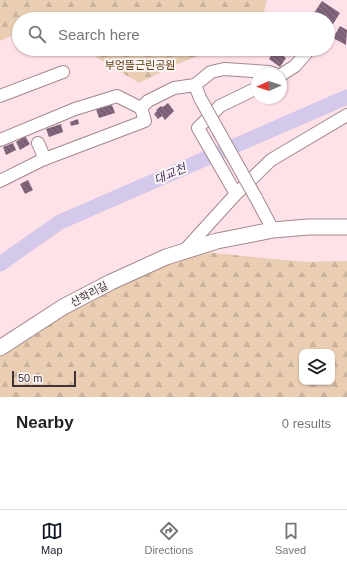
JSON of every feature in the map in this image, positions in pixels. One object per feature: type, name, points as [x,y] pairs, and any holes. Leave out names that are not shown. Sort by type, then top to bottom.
[{"type":"main road","name":"산학리길","points":[[0,348],[63,307],[111,282],[166,257],[217,241],[273,230],[308,227],[347,227]]},
{"type":"street","points":[[287,71],[295,66],[304,56]]},
{"type":"street","points":[[141,108],[148,102],[174,88],[195,85],[211,72],[224,69],[251,71]]},
{"type":"street","points":[[0,96],[63,72]]},
{"type":"street","points":[[195,85],[200,98],[273,230]]},
{"type":"street","points":[[236,194],[198,128],[220,106],[251,91]]},
{"type":"street","points":[[0,140],[74,110],[117,96],[141,108],[145,121],[45,159],[0,181]]},
{"type":"street","name":"산학리길","points":[[184,251],[236,194],[271,160],[347,115]]},
{"type":"street","points":[[38,143],[45,159]]},
{"type":"green space","points":[[0,0],[267,0],[264,12],[12,12],[12,36],[0,41]]},
{"type":"green space","name":"부엉뜰근린공원","points":[[95,56],[198,56],[180,63],[139,83]]},
{"type":"green space","points":[[194,251],[305,262],[347,261],[347,397],[0,397],[0,348],[51,315]]},
{"type":"building","points":[[322,1],[340,13],[335,21],[335,12],[315,12]]},
{"type":"building","points":[[340,26],[347,30],[346,45],[335,39],[335,35]]},
{"type":"building","points":[[271,56],[284,56],[286,58],[280,67],[269,59]]},
{"type":"building","points":[[168,103],[174,111],[165,120],[162,116],[158,119],[154,114],[157,111],[156,110]]},
{"type":"building","points":[[112,105],[115,113],[99,118],[96,109]]},
{"type":"building","points":[[78,119],[79,124],[71,126],[70,122]]},
{"type":"building","points":[[61,124],[63,132],[49,137],[46,129]]},
{"type":"building","points":[[25,136],[30,144],[20,150],[16,142]]},
{"type":"building","points":[[13,143],[16,150],[6,155],[3,147]]},
{"type":"building","points":[[28,180],[33,190],[25,194],[20,184]]},
{"type":"waterway","name":"대교천","points":[[0,264],[60,222],[347,97]]}]
